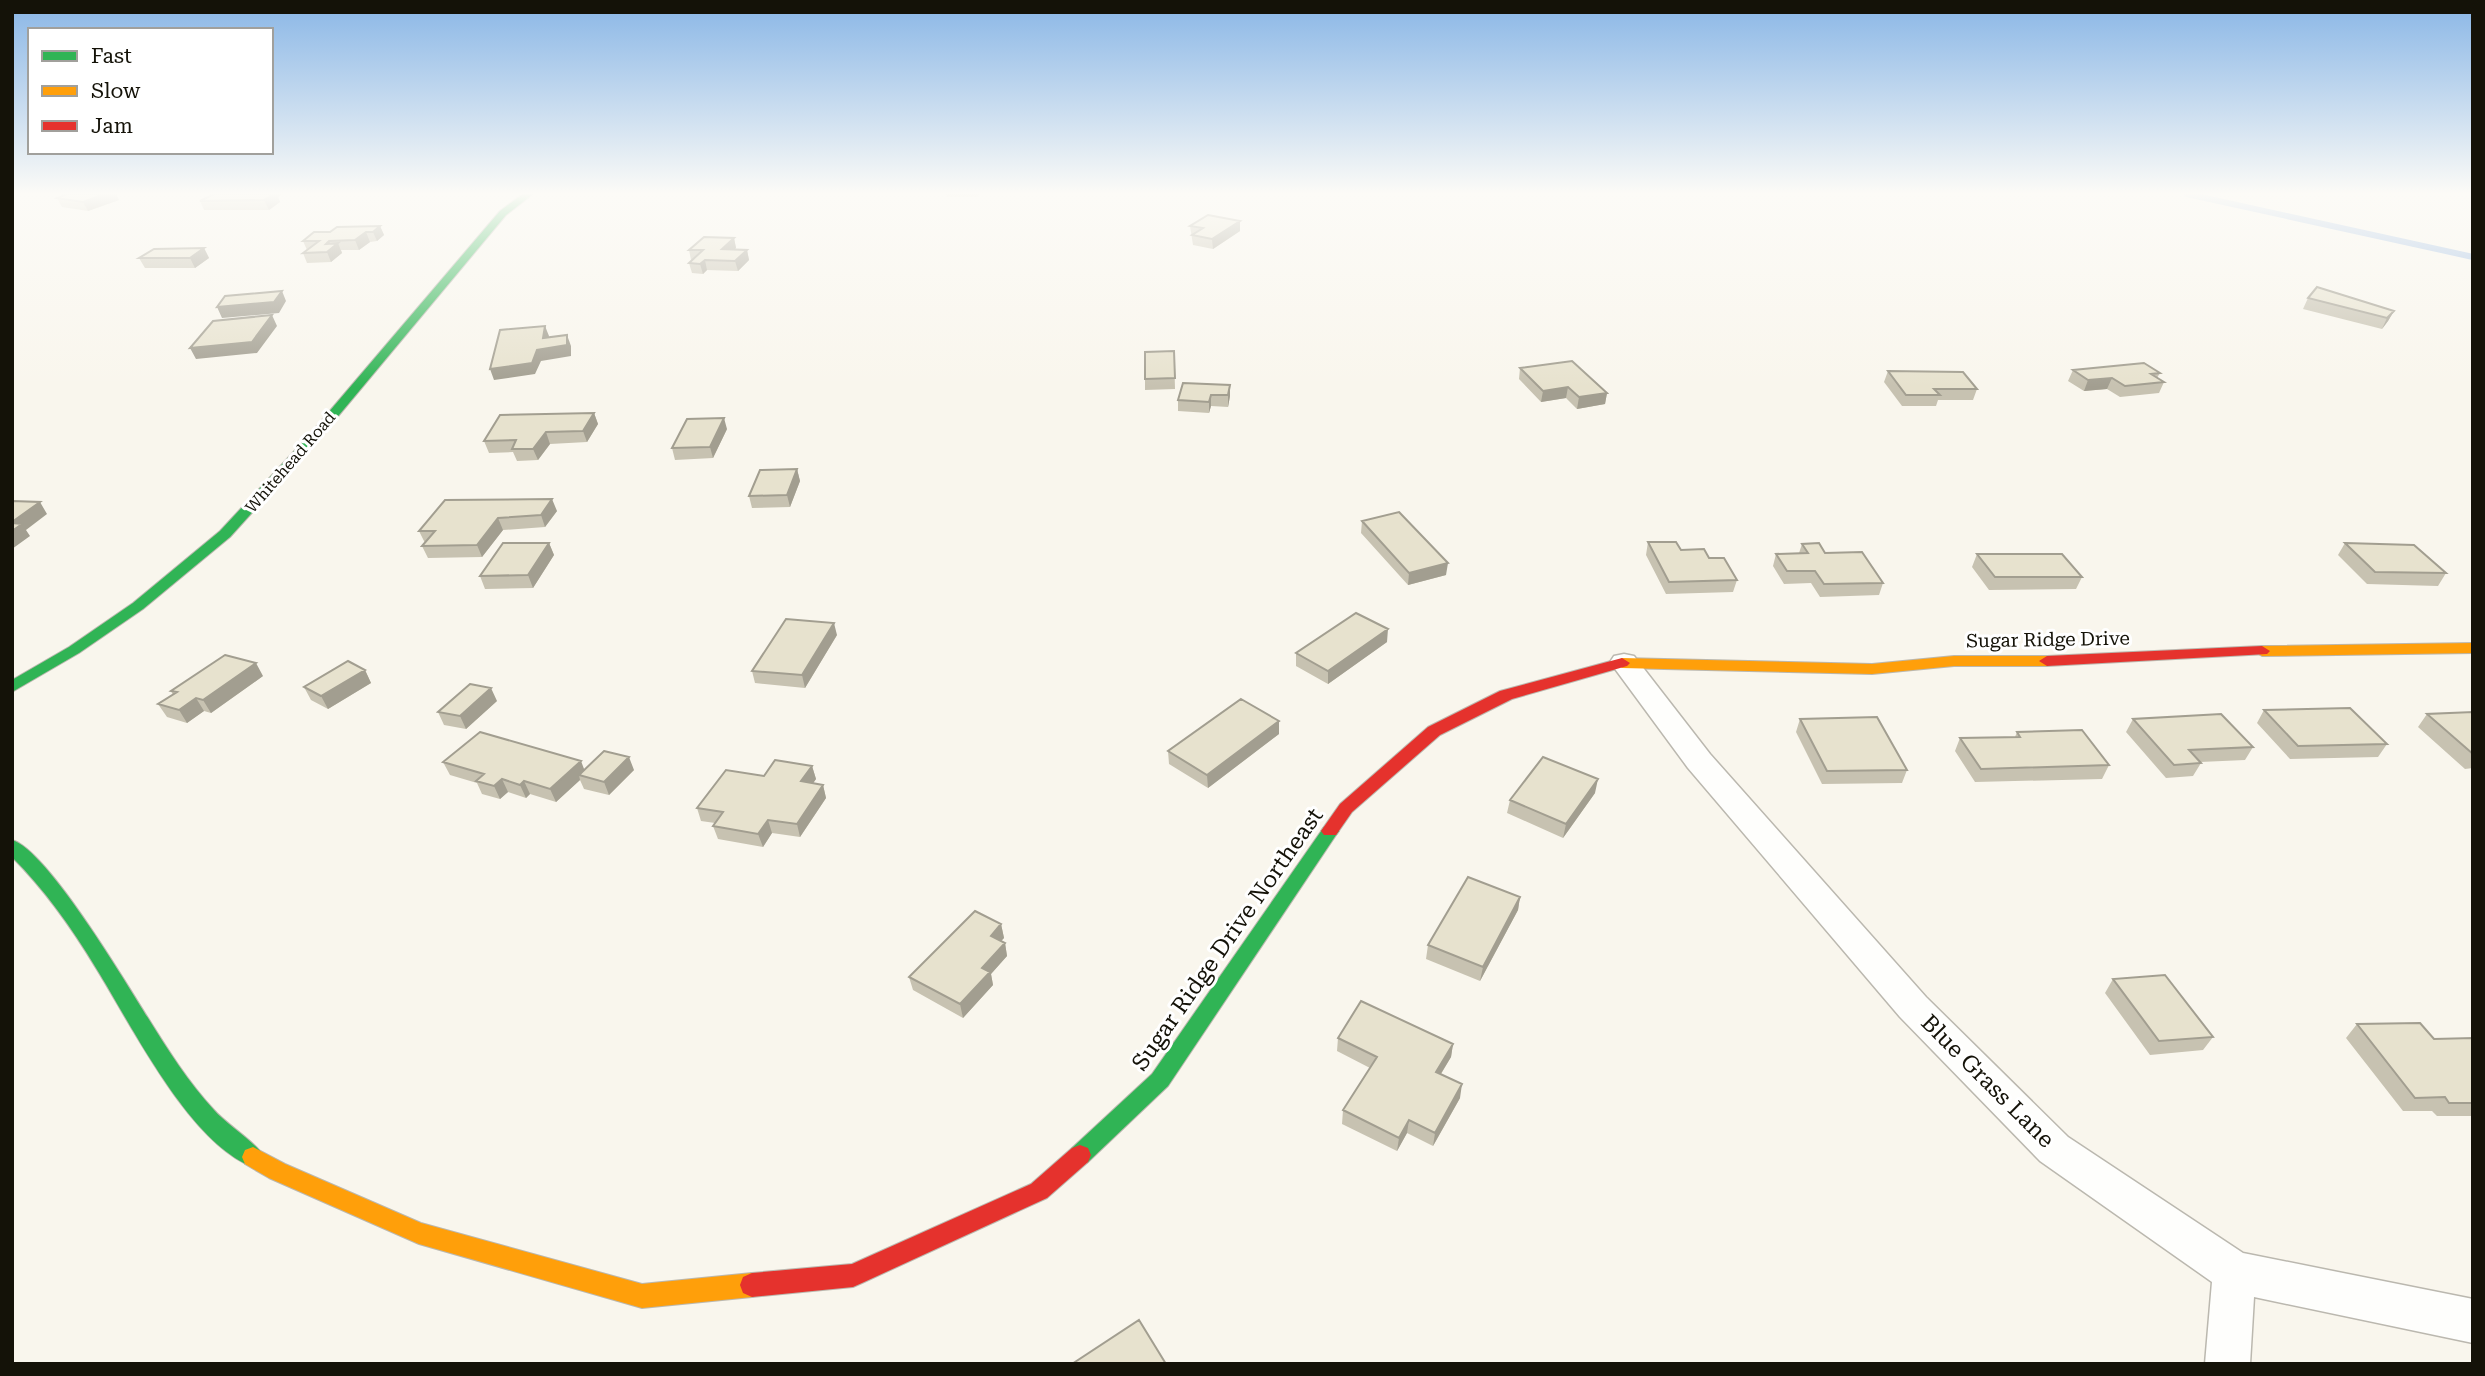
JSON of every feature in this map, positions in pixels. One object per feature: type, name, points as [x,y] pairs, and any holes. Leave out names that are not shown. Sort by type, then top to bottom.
[{"type":"street","name":"Whitehead Road","points":[[12,687],[117,619],[173,578],[249,510],[464,258]]},
{"type":"street","name":"Sugar Ridge Drive","points":[[1624,662],[1872,669],[1954,662],[2077,661],[2270,652],[2473,648]]},
{"type":"street","name":"Sugar Ridge Drive Northeast","points":[[12,846],[35,867],[98,956],[182,1088],[235,1146],[277,1171],[419,1233],[642,1296],[853,1275],[1040,1191],[1147,1094],[1346,808],[1434,731],[1506,695],[1624,662]]},
{"type":"street","name":"Blue Grass Lane","points":[[1624,662],[1699,761],[1913,1007],[2054,1149],[2234,1272],[2473,1321]]},
{"type":"street","points":[[2227,1364],[2234,1272]]},
{"type":"building","points":[[694,258],[738,258],[735,261],[705,260],[700,264],[689,263]]},
{"type":"building","points":[[2317,287],[2394,311],[2387,318],[2308,298]]},
{"type":"building","points":[[282,291],[274,302],[217,307],[225,296]]},
{"type":"building","points":[[272,315],[252,342],[190,348],[213,321]]},
{"type":"building","points":[[545,326],[543,338],[567,335],[567,345],[537,350],[532,363],[490,369],[500,330]]},
{"type":"building","points":[[1174,351],[1175,378],[1145,379],[1145,352]]},
{"type":"building","points":[[1572,361],[1607,393],[1579,397],[1568,387],[1543,391],[1520,368]]},
{"type":"building","points":[[2144,363],[2160,373],[2151,374],[2164,382],[2125,386],[2112,378],[2088,380],[2073,370]]},
{"type":"building","points":[[1888,371],[1963,372],[1977,389],[1934,389],[1940,395],[1906,395]]},
{"type":"building","points":[[1183,383],[1230,385],[1228,395],[1211,395],[1209,402],[1178,400]]},
{"type":"building","points":[[594,413],[583,431],[546,432],[533,449],[512,449],[516,440],[484,441],[500,415]]},
{"type":"building","points":[[724,418],[710,447],[672,448],[687,419]]},
{"type":"building","points":[[797,469],[787,495],[749,496],[760,470]]},
{"type":"building","points":[[552,499],[541,515],[498,518],[477,545],[422,546],[435,531],[419,531],[445,500]]},
{"type":"building","points":[[12,501],[40,502],[12,522]]},
{"type":"building","points":[[1399,512],[1448,563],[1409,573],[1362,521]]},
{"type":"building","points":[[12,523],[22,524],[12,531]]},
{"type":"building","points":[[1648,542],[1676,542],[1681,550],[1704,549],[1709,558],[1724,558],[1737,580],[1669,582]]},
{"type":"building","points":[[503,543],[549,543],[528,575],[480,576]]},
{"type":"building","points":[[1819,543],[1825,553],[1862,552],[1883,583],[1824,584],[1815,571],[1787,571],[1776,554],[1808,553],[1802,544]]},
{"type":"building","points":[[2345,543],[2414,545],[2446,573],[2375,572]]},
{"type":"building","points":[[1977,554],[2062,554],[2082,577],[1995,577]]},
{"type":"building","points":[[1356,613],[1388,629],[1328,671],[1296,653]]},
{"type":"building","points":[[786,619],[834,623],[802,675],[752,671]]},
{"type":"building","points":[[225,655],[256,663],[203,700],[196,698],[179,710],[158,704],[177,692],[171,691]]},
{"type":"building","points":[[348,661],[365,670],[321,696],[304,687]]},
{"type":"building","points":[[470,684],[491,688],[460,716],[438,712]]},
{"type":"building","points":[[1241,699],[1279,721],[1207,775],[1168,751]]},
{"type":"building","points":[[2350,708],[2387,744],[2298,746],[2264,710]]},
{"type":"building","points":[[2473,712],[2473,754],[2427,714]]},
{"type":"building","points":[[2221,714],[2253,747],[2189,750],[2201,763],[2174,765],[2133,719]]},
{"type":"building","points":[[1877,717],[1907,770],[1827,771],[1800,719]]},
{"type":"building","points":[[2082,730],[2109,765],[1981,769],[1960,738],[2020,737],[2017,732]]},
{"type":"building","points":[[480,732],[581,761],[550,789],[524,781],[520,785],[502,779],[494,786],[476,781],[484,774],[443,762]]},
{"type":"building","points":[[604,751],[629,757],[604,782],[579,775]]},
{"type":"building","points":[[1543,757],[1598,779],[1566,824],[1510,800]]},
{"type":"building","points":[[775,760],[812,766],[801,781],[823,785],[797,824],[768,820],[758,834],[713,826],[723,812],[697,808],[726,770],[764,776]]},
{"type":"building","points":[[1468,877],[1520,897],[1483,967],[1428,945]]},
{"type":"building","points":[[975,911],[1001,924],[991,936],[1005,943],[982,968],[990,972],[960,1004],[909,977]]},
{"type":"building","points":[[2165,975],[2213,1037],[2159,1041],[2113,979]]},
{"type":"building","points":[[1361,1001],[1453,1044],[1436,1072],[1462,1084],[1435,1133],[1409,1120],[1399,1138],[1343,1110],[1377,1057],[1338,1038]]},
{"type":"building","points":[[2420,1023],[2434,1039],[2473,1038],[2473,1103],[2449,1103],[2445,1097],[2415,1098],[2357,1024]]},
{"type":"building","points":[[1139,1320],[1166,1364],[1072,1364]]},
{"type":"traffic: fast","points":[[12,687],[74,650],[138,606],[225,534],[315,436],[465,258]]},
{"type":"traffic: fast","points":[[1080,1155],[1160,1080],[1330,831]]},
{"type":"traffic: fast","points":[[12,846],[69,912],[194,1103],[221,1133],[253,1157]]},
{"type":"traffic: slow","points":[[2262,651],[2473,648]]},
{"type":"traffic: slow","points":[[1622,663],[1872,669],[1954,661],[2047,661]]},
{"type":"traffic: slow","points":[[253,1157],[277,1171],[419,1233],[642,1296],[752,1285]]},
{"type":"traffic: jam","points":[[2047,661],[2262,651]]},
{"type":"traffic: jam","points":[[1330,831],[1346,808],[1434,731],[1506,695],[1622,663]]},
{"type":"traffic: jam","points":[[752,1285],[853,1275],[1039,1191],[1080,1155]]}]
